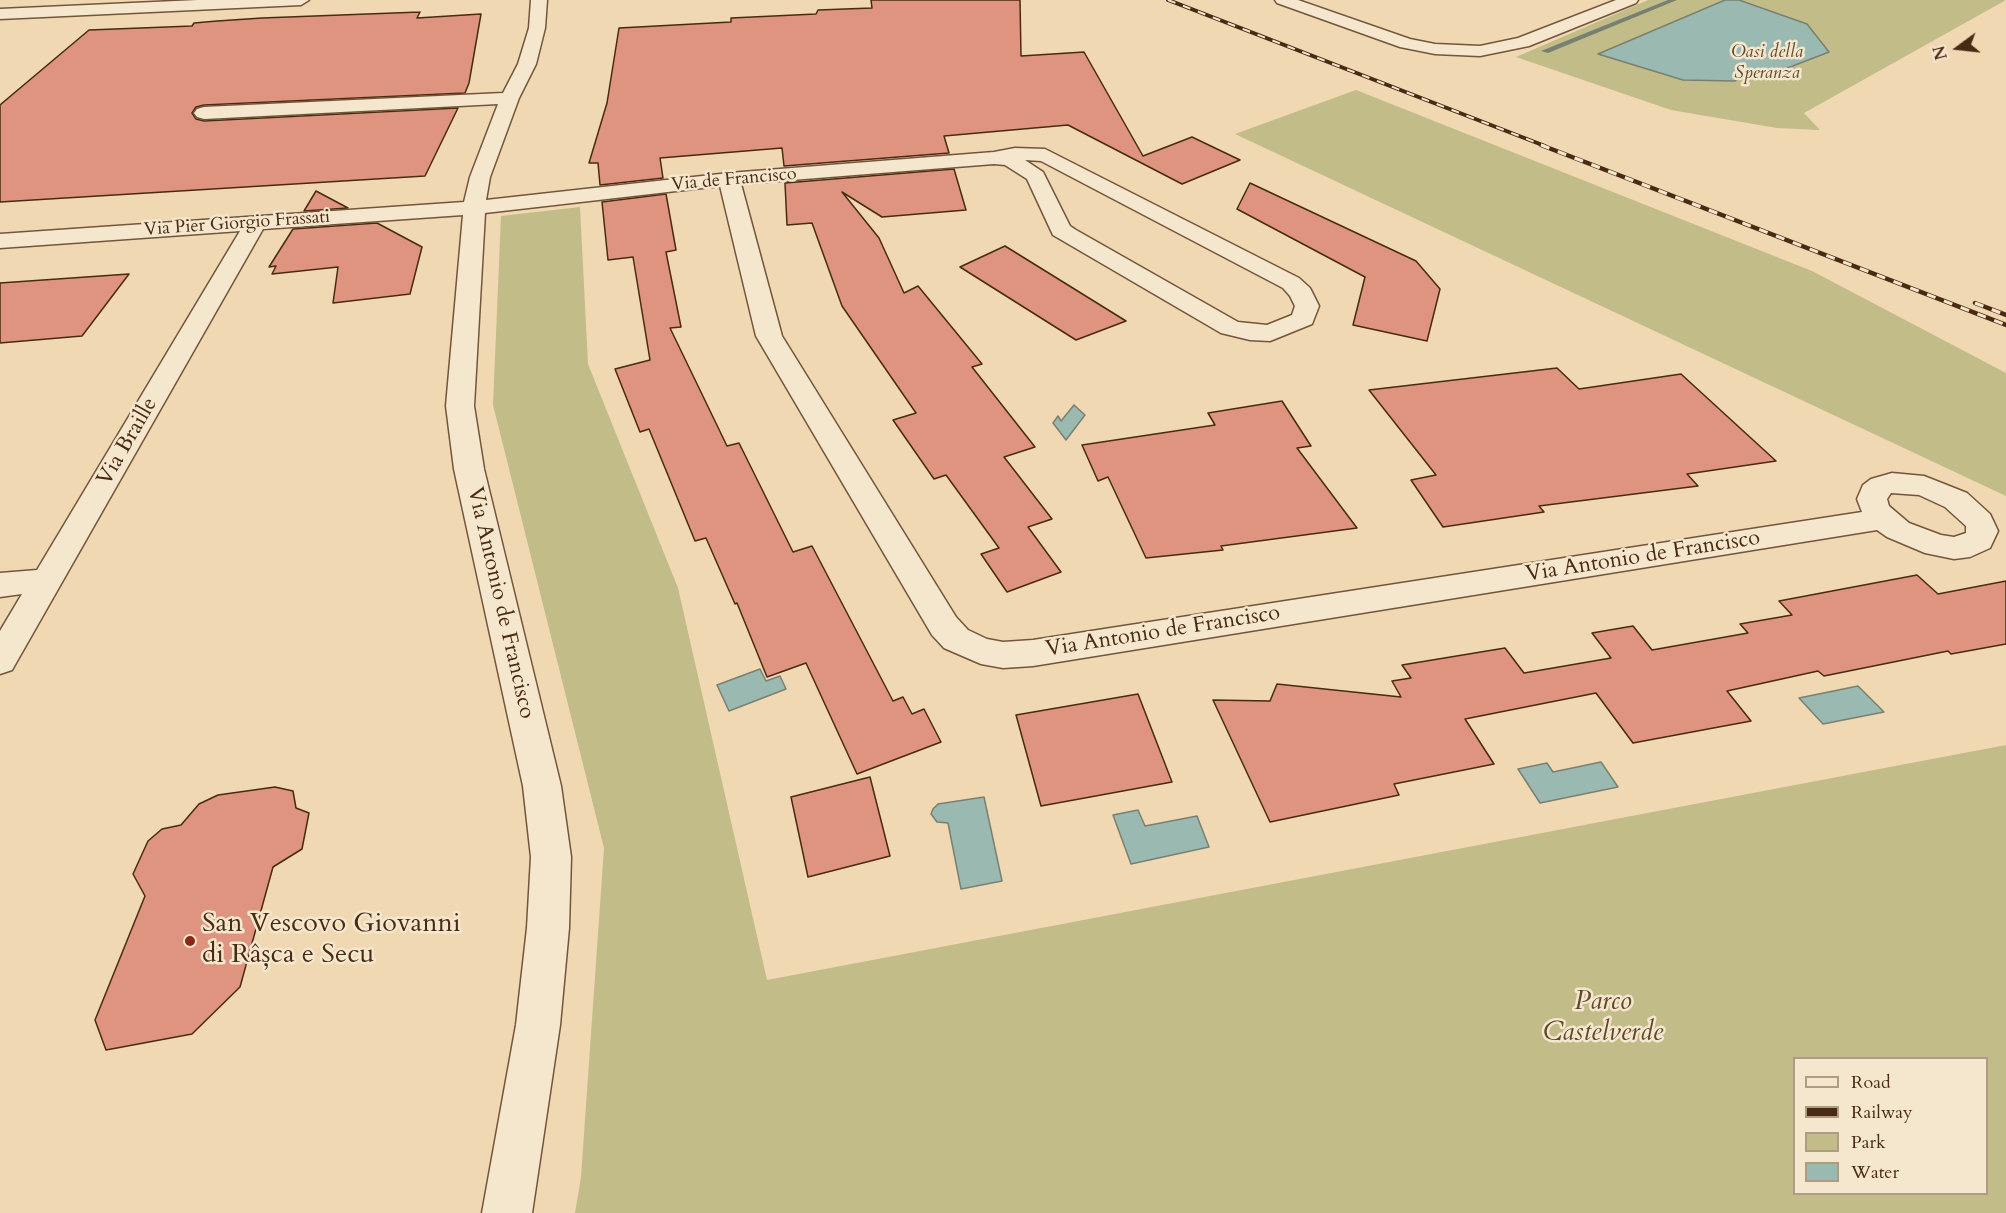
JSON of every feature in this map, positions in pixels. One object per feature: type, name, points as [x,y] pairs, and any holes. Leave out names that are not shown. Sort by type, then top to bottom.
[{"type":"street","points":[[0,14],[301,0]]},
{"type":"street","name":"Via Antonio de Francisco","points":[[507,1213],[538,1025],[548,928],[551,857],[542,786],[469,470],[460,406],[474,208],[480,177],[510,98],[527,64],[537,28],[539,0]]},
{"type":"street","points":[[1283,0],[1406,43],[1435,49],[1480,51],[1523,42],[1630,0]]},
{"type":"street","points":[[204,113],[510,98]]},
{"type":"street","name":"Via de Francisco","points":[[474,208],[729,179],[994,158],[1015,154],[1053,157],[1291,283],[1301,293],[1307,306],[1303,320],[1269,333],[1230,328],[1068,236],[1057,222],[1036,176],[1010,160],[994,158]]},
{"type":"street","name":"Via Antonio de Francisco","points":[[729,179],[769,336],[944,626],[956,639],[981,651],[1003,655],[1033,652],[1883,519]]},
{"type":"street","name":"Via Pier Giorgio Frassati","points":[[0,240],[474,208]]},
{"type":"street","name":"Via Braille","points":[[0,661],[256,223]]},
{"type":"street","points":[[0,585],[47,580]]},
{"type":"green space","name":"Oasi della Speranza","points":[[1648,0],[2006,0],[1804,113],[1820,130],[1777,128],[1671,110],[1516,57]]},
{"type":"green space","points":[[1356,90],[1812,271],[2006,373],[2006,496],[1235,134]]},
{"type":"green space","name":"Parco Castelverde","points":[[580,207],[588,364],[678,588],[767,980],[2006,745],[2006,1213],[575,1213],[581,1177],[604,848],[493,405],[501,216]]},
{"type":"water","points":[[1725,0],[1739,0],[1807,24],[1829,52],[1785,69],[1734,81],[1683,80],[1598,54]]},
{"type":"water","points":[[1074,405],[1085,415],[1066,440],[1053,423],[1058,416],[1061,421]]},
{"type":"water","points":[[760,669],[766,681],[780,676],[786,689],[729,711],[717,685]]},
{"type":"water","points":[[1858,686],[1884,712],[1823,724],[1799,698]]},
{"type":"water","points":[[1601,762],[1618,787],[1540,803],[1518,769],[1547,763],[1553,772]]},
{"type":"water","points":[[984,797],[1002,881],[961,889],[948,823],[937,822],[931,814],[938,804]]},
{"type":"water","points":[[1138,810],[1145,826],[1197,816],[1209,847],[1131,864],[1113,815]]},
{"type":"building","points":[[871,0],[1020,0],[1021,56],[1084,52],[1143,156],[1192,137],[1240,160],[1182,184],[1068,125],[944,136],[949,153],[784,166],[782,148],[660,158],[663,178],[600,185],[598,163],[589,163],[607,103],[619,28],[731,22],[731,18],[816,14],[818,10],[872,8]]},
{"type":"building","points":[[420,12],[417,18],[481,14],[469,83],[465,93],[204,105],[196,107],[192,113],[196,119],[204,121],[458,108],[425,176],[0,202],[0,105],[89,30],[192,26],[194,23],[262,18]]},
{"type":"building","points":[[954,169],[966,210],[882,217],[842,192],[879,238],[904,293],[918,286],[982,364],[972,367],[1035,447],[1004,457],[1052,519],[1028,527],[1061,572],[1007,592],[981,554],[999,548],[946,475],[934,479],[893,420],[916,413],[842,306],[812,223],[787,225],[785,183]]},
{"type":"building","points":[[1250,183],[1416,261],[1440,289],[1427,341],[1353,325],[1365,277],[1237,209]]},
{"type":"building","points":[[316,191],[348,208],[304,211]]},
{"type":"building","points":[[666,194],[676,250],[666,252],[681,327],[670,328],[727,446],[739,443],[793,552],[812,546],[893,701],[903,697],[912,714],[924,709],[941,742],[857,774],[806,663],[767,677],[737,603],[735,604],[706,538],[695,541],[649,429],[640,432],[615,369],[650,360],[633,257],[608,260],[602,202]]},
{"type":"building","points":[[377,223],[422,247],[410,294],[333,303],[338,267],[272,274],[276,266],[269,267],[293,229]]},
{"type":"building","points":[[1005,246],[1126,321],[1076,340],[960,267]]},
{"type":"building","points":[[129,274],[82,336],[0,343],[0,283]]},
{"type":"building","points":[[1557,368],[1579,389],[1681,374],[1776,461],[1687,474],[1698,486],[1539,506],[1544,512],[1443,527],[1411,480],[1436,475],[1369,390]]},
{"type":"building","points":[[1282,401],[1311,446],[1297,448],[1357,528],[1221,546],[1223,550],[1146,558],[1108,477],[1098,481],[1082,445],[1215,425],[1208,413]]},
{"type":"building","points":[[1917,575],[1938,594],[2006,581],[2006,644],[1951,654],[1948,651],[1824,676],[1818,671],[1727,691],[1751,721],[1633,743],[1596,693],[1465,719],[1494,764],[1394,784],[1399,795],[1270,822],[1213,700],[1270,701],[1277,684],[1401,697],[1392,681],[1411,678],[1402,665],[1505,648],[1524,673],[1611,658],[1592,633],[1633,626],[1652,650],[1748,633],[1740,624],[1792,615],[1779,601]]},
{"type":"building","points":[[1138,694],[1172,782],[1041,806],[1016,715]]},
{"type":"building","points":[[870,777],[890,856],[808,877],[791,797]]},
{"type":"building","name":"San Vescovo Giovanni di Râșca e Secu","points":[[275,787],[293,791],[296,808],[309,813],[302,849],[273,867],[240,987],[192,1034],[106,1050],[95,1020],[145,896],[133,874],[148,841],[162,829],[181,825],[199,804],[218,795]]},
{"type":"waterway","points":[[1545,51],[1674,0]]},
{"type":"railway","points":[[1168,0],[1545,146]]},
{"type":"railway","points":[[1541,145],[2006,325]]},
{"type":"railway","points":[[1975,303],[2006,315]]},
{"type":"place","name":"San Vescovo Giovanni di Râșca e Secu","points":[[190,941]]}]
